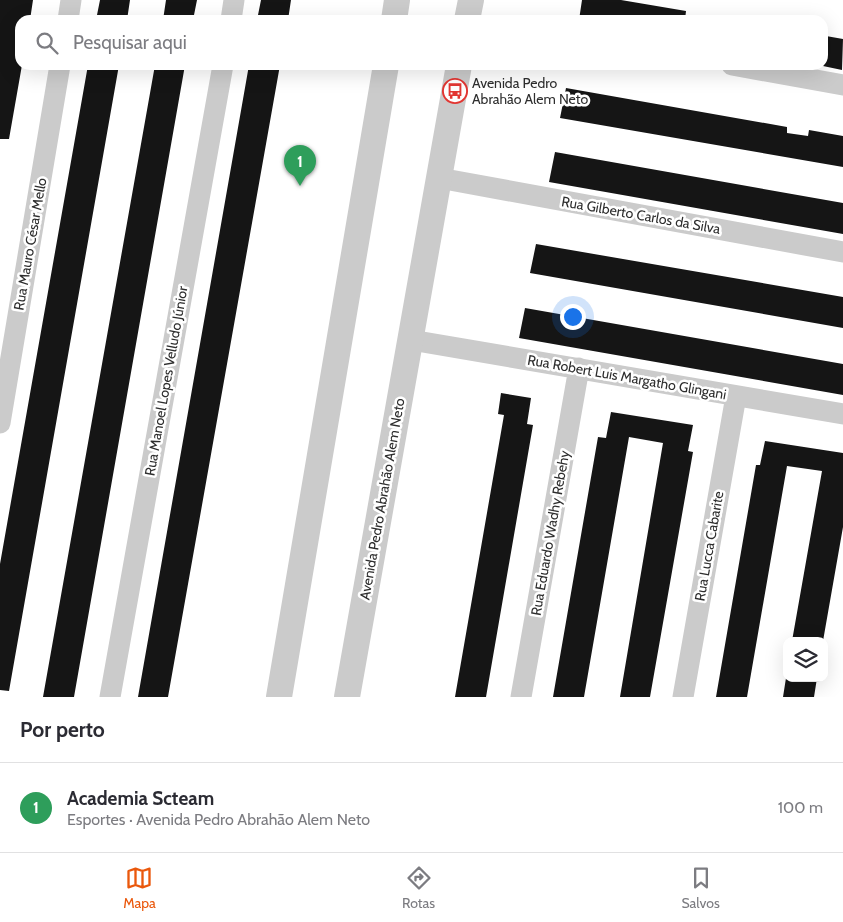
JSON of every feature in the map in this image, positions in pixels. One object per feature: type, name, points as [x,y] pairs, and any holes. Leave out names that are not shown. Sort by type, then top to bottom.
[{"type":"street","points":[[69,15],[71,0]]},
{"type":"street","points":[[232,15],[234,0]]},
{"type":"street","points":[[395,15],[397,0]]},
{"type":"street","name":"Rua Mauro César Mello","points":[[0,423],[59,70]]},
{"type":"street","name":"Rua Manoel Lopes Velludo Júnior","points":[[110,697],[222,70]]},
{"type":"street","points":[[279,697],[385,70]]},
{"type":"street","name":"Avenida Pedro Abrahão Alem Neto","points":[[348,697],[458,70]]},
{"type":"street","points":[[760,70],[843,85]]},
{"type":"street","name":"Rua Gilberto Carlos da Silva","points":[[439,178],[843,252]]},
{"type":"street","name":"Rua Robert Luis Margatho Glingani","points":[[411,340],[843,414]]},
{"type":"street","name":"Rua Eduardo Wadhy Rebehy","points":[[521,697],[579,368]]},
{"type":"street","name":"Rua Lucca Cabarite","points":[[683,697],[736,396]]},
{"type":"building","points":[[0,0],[33,0],[31,15],[15,15],[15,70],[21,70],[9,139],[0,139]]},
{"type":"building","points":[[100,0],[130,0],[128,15],[97,15]]},
{"type":"building","points":[[166,0],[197,0],[194,15],[164,15]]},
{"type":"building","points":[[261,0],[291,0],[289,15],[258,15]]},
{"type":"building","points":[[582,0],[621,0],[686,11],[686,15],[580,15]]},
{"type":"building","points":[[828,36],[843,39],[842,70],[828,67]]},
{"type":"building","points":[[87,70],[118,70],[9,691],[0,690],[0,564]]},
{"type":"building","points":[[154,70],[184,70],[74,697],[43,697]]},
{"type":"building","points":[[248,70],[279,70],[168,697],[138,697]]},
{"type":"building","points":[[566,88],[787,127],[787,133],[808,136],[809,130],[843,136],[843,167],[560,118]]},
{"type":"building","points":[[555,152],[843,203],[843,234],[549,182]]},
{"type":"building","points":[[536,244],[843,297],[843,328],[530,273]]},
{"type":"building","points":[[525,308],[843,364],[843,395],[519,338]]},
{"type":"building","points":[[501,393],[531,398],[527,424],[533,425],[486,697],[455,697],[504,415],[498,414]]},
{"type":"building","points":[[611,412],[693,425],[688,451],[693,452],[650,697],[620,697],[663,443],[629,437],[584,697],[553,697],[598,437],[606,438]]},
{"type":"building","points":[[765,441],[843,453],[843,527],[824,637],[793,637],[822,471],[787,466],[747,697],[716,697],[756,465],[760,465]]},
{"type":"building","points":[[785,682],[816,682],[814,697],[783,697]]},
{"type":"place","name":"Avenida Pedro Abrahão Alem Neto","points":[[455,91]]},
{"type":"place","name":"Academia Scteam","points":[[300,186]]}]
